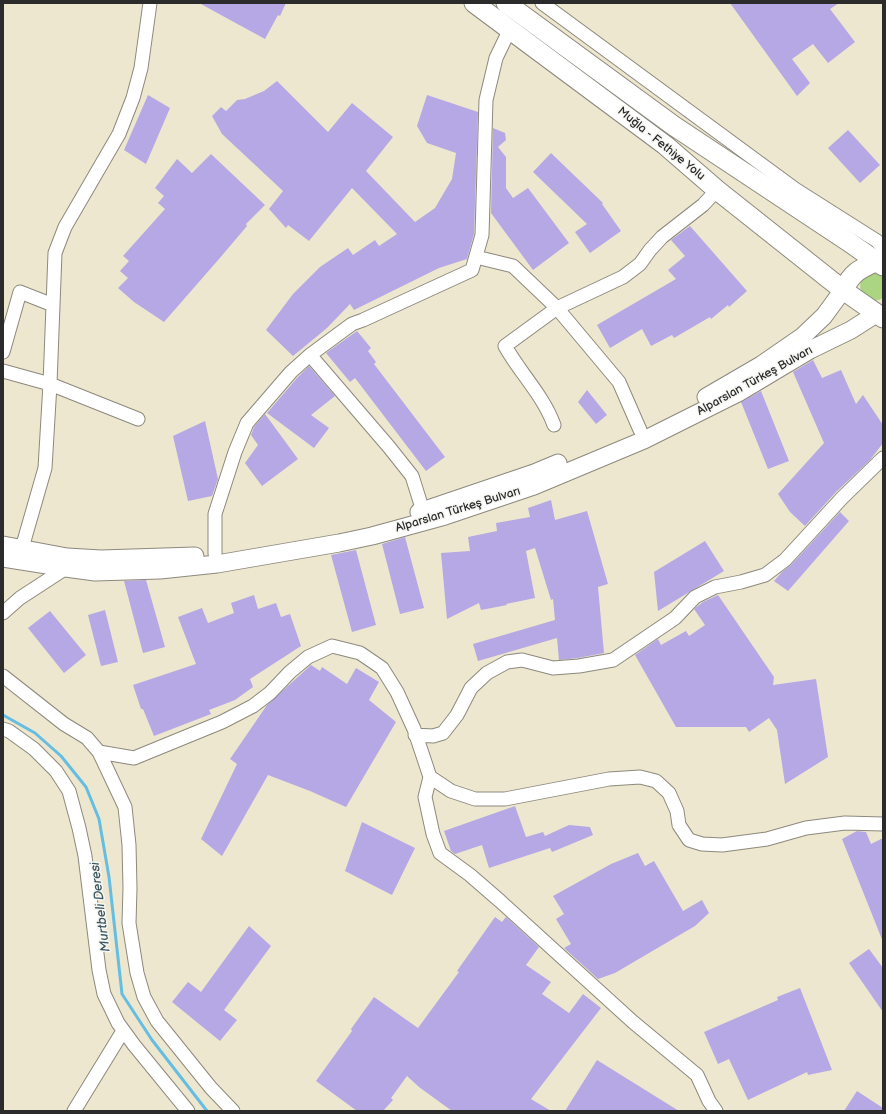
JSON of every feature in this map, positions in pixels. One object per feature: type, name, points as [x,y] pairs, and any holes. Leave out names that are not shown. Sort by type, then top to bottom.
[{"type":"highway","name":"Muğla - Fethiye Yolu","points":[[474,3],[665,145],[717,190],[843,290],[881,314]]},
{"type":"highway","name":"Muğla - Fethiye Yolu","points":[[506,3],[674,126],[881,258]]},
{"type":"highway","points":[[843,290],[851,277],[858,270],[881,258]]},
{"type":"main road","name":"Alparslan Türkeş Bulvarı","points":[[3,545],[67,557],[101,559],[195,556],[298,541],[369,526],[423,511],[534,474],[640,430],[721,389],[761,365],[803,336],[824,316],[843,290]]},
{"type":"main road","name":"Alparslan Türkeş Bulvarı","points":[[3,558],[95,572],[160,570],[217,564],[339,543],[372,536],[445,516],[534,486],[644,440],[738,393],[810,350],[881,314]]},
{"type":"street","points":[[22,548],[45,468],[55,253],[65,227],[119,134],[133,98],[141,68],[150,3]]},
{"type":"street","points":[[542,3],[795,189],[877,241],[881,258]]},
{"type":"street","points":[[215,554],[215,514],[234,452],[247,423],[291,372],[310,355],[352,324],[364,320],[472,270],[482,234],[486,100],[496,58],[510,29]]},
{"type":"street","points":[[554,425],[549,412],[510,356],[505,346],[558,308],[623,277],[640,264],[662,237],[703,205],[717,190]]},
{"type":"street","points":[[476,257],[513,266],[558,308],[619,382],[640,430]]},
{"type":"street","points":[[3,352],[20,292],[53,305]]},
{"type":"street","points":[[310,355],[412,476],[423,511]]},
{"type":"street","points":[[3,371],[50,384],[138,419]]},
{"type":"street","points":[[415,735],[433,736],[443,733],[457,715],[471,688],[487,673],[507,662],[522,660],[552,668],[579,666],[613,660],[675,618],[695,597],[715,587],[741,582],[765,575],[785,560],[842,498],[883,458]]},
{"type":"street","points":[[3,613],[20,598],[66,568]]},
{"type":"street","points":[[99,752],[134,758],[222,722],[253,706],[270,693],[290,672],[308,657],[332,646],[360,653],[382,668],[397,692],[415,735],[430,777],[425,797],[433,834],[440,853],[470,875],[633,1022],[696,1074],[708,1100],[716,1111]]},
{"type":"street","points":[[3,676],[64,724],[87,738],[99,752],[125,807],[130,888],[129,923],[136,973],[144,996],[157,1021],[211,1088],[233,1111]]},
{"type":"street","points":[[3,729],[9,731],[34,749],[56,770],[69,791],[85,856],[88,891],[104,994],[123,1031],[188,1111]]},
{"type":"street","points":[[430,777],[451,791],[476,799],[505,799],[608,779],[640,777],[656,781],[669,793],[678,811],[679,824],[688,840],[702,844],[722,845],[767,839],[806,828],[845,823],[883,824]]},
{"type":"street","points":[[74,1111],[123,1031]]},
{"type":"green space","points":[[875,271],[883,274],[883,298],[879,300],[873,300],[866,296],[861,291],[860,286],[863,278]]},
{"type":"building","points":[[199,3],[286,3],[280,16],[278,15],[265,39]]},
{"type":"building","points":[[730,3],[839,3],[830,9],[855,42],[828,63],[813,44],[792,59],[810,83],[797,96]]},
{"type":"building","points":[[277,81],[328,132],[352,103],[393,137],[366,171],[415,222],[435,208],[452,179],[456,153],[427,143],[417,126],[427,95],[478,112],[474,234],[467,259],[439,268],[354,310],[350,304],[327,328],[293,356],[266,330],[293,294],[320,267],[348,248],[353,255],[375,240],[379,246],[397,234],[352,188],[309,241],[288,225],[286,228],[269,209],[283,191],[222,134],[212,116],[221,107],[226,111],[237,100],[245,99],[264,91]]},
{"type":"building","points":[[148,95],[170,108],[146,164],[124,150]]},
{"type":"building","points":[[493,128],[505,133],[506,140],[498,147],[506,157],[506,188],[513,198],[528,188],[569,243],[533,270],[491,213]]},
{"type":"building","points":[[848,130],[880,165],[860,183],[828,148]]},
{"type":"building","points":[[551,153],[603,203],[602,204],[621,231],[590,253],[575,232],[587,224],[533,172]]},
{"type":"building","points":[[211,154],[265,205],[246,224],[247,226],[164,322],[134,302],[118,288],[128,278],[120,271],[129,261],[123,256],[165,209],[158,203],[164,196],[155,188],[177,159],[192,173]]},
{"type":"building","points":[[690,226],[747,291],[729,307],[728,305],[711,319],[710,317],[674,338],[672,335],[651,346],[642,329],[610,348],[597,325],[676,279],[668,270],[685,256],[671,240]]},
{"type":"building","points":[[357,331],[371,348],[368,351],[376,362],[374,364],[445,457],[426,471],[355,378],[350,382],[326,353]]},
{"type":"building","points":[[813,360],[822,378],[841,370],[856,404],[863,395],[883,425],[883,443],[870,460],[836,492],[805,526],[790,512],[778,494],[824,443],[793,372]]},
{"type":"building","points":[[309,366],[335,396],[311,415],[329,428],[314,448],[267,413]]},
{"type":"building","points":[[587,390],[607,415],[596,424],[578,402]]},
{"type":"building","points":[[761,391],[789,461],[768,469],[741,402]]},
{"type":"building","points":[[265,414],[298,459],[262,486],[245,463],[258,445],[251,435],[254,427]]},
{"type":"building","points":[[205,421],[218,479],[212,496],[188,501],[173,436]]},
{"type":"building","points":[[551,500],[555,520],[587,511],[608,584],[598,587],[604,653],[559,660],[557,638],[478,661],[473,644],[555,620],[553,599],[551,600],[535,548],[526,551],[535,598],[481,610],[479,603],[447,619],[441,553],[470,551],[468,537],[497,531],[496,523],[530,517],[528,508]]},
{"type":"building","points":[[840,512],[849,521],[788,591],[774,581],[791,565]]},
{"type":"building","points":[[405,537],[424,608],[400,614],[382,544]]},
{"type":"building","points":[[705,541],[724,571],[658,611],[654,572]]},
{"type":"building","points":[[356,550],[376,625],[352,632],[331,555]]},
{"type":"building","points":[[146,580],[165,647],[143,653],[124,581]]},
{"type":"building","points":[[254,595],[258,609],[276,603],[281,617],[290,614],[301,646],[250,679],[253,687],[235,700],[209,710],[211,714],[154,736],[143,709],[141,709],[133,685],[196,664],[178,617],[202,608],[208,623],[234,613],[231,603]]},
{"type":"building","points":[[718,595],[774,677],[773,685],[816,679],[828,757],[785,784],[777,730],[769,718],[749,732],[746,727],[676,727],[635,655],[658,639],[661,645],[686,631],[689,636],[705,625],[694,609],[703,602]]},
{"type":"building","points":[[105,610],[118,662],[101,666],[88,615]]},
{"type":"building","points":[[50,611],[86,655],[64,673],[28,628]]},
{"type":"building","points":[[311,665],[320,671],[322,667],[347,684],[356,668],[379,682],[369,700],[396,722],[346,807],[268,775],[222,856],[201,839],[237,764],[230,759],[267,705]]},
{"type":"building","points":[[515,806],[526,837],[543,832],[545,836],[569,825],[590,827],[593,835],[552,852],[550,848],[489,868],[482,845],[455,854],[451,851],[444,831]]},
{"type":"building","points":[[362,822],[415,848],[392,895],[345,871]]},
{"type":"building","points":[[857,831],[866,832],[871,844],[883,838],[883,942],[842,839]]},
{"type":"building","points":[[638,853],[645,866],[654,861],[683,911],[702,900],[709,913],[695,926],[615,973],[598,979],[564,948],[571,944],[556,919],[564,914],[553,896],[611,864]]},
{"type":"building","points":[[495,917],[502,922],[506,917],[539,947],[526,965],[551,982],[542,994],[569,1013],[583,994],[601,1008],[531,1099],[551,1111],[452,1111],[419,1087],[407,1076],[391,1098],[393,1100],[383,1111],[357,1111],[316,1081],[352,1031],[351,1029],[374,997],[418,1028],[459,972],[457,971]]},
{"type":"building","points":[[249,926],[271,946],[224,1010],[237,1020],[220,1041],[172,1002],[188,982],[201,992]]},
{"type":"building","points":[[869,949],[883,968],[883,1012],[849,963]]},
{"type":"building","points":[[800,988],[832,1070],[808,1075],[807,1072],[748,1100],[729,1059],[718,1064],[704,1032],[778,1000],[777,997]]},
{"type":"building","points":[[597,1060],[679,1111],[565,1111]]},
{"type":"building","points":[[857,1091],[883,1108],[883,1111],[844,1111]]},
{"type":"waterway","name":"Murtbeli Deresi","points":[[3,715],[35,733],[61,756],[86,787],[99,819],[109,877],[122,994],[152,1040],[207,1111]]}]
